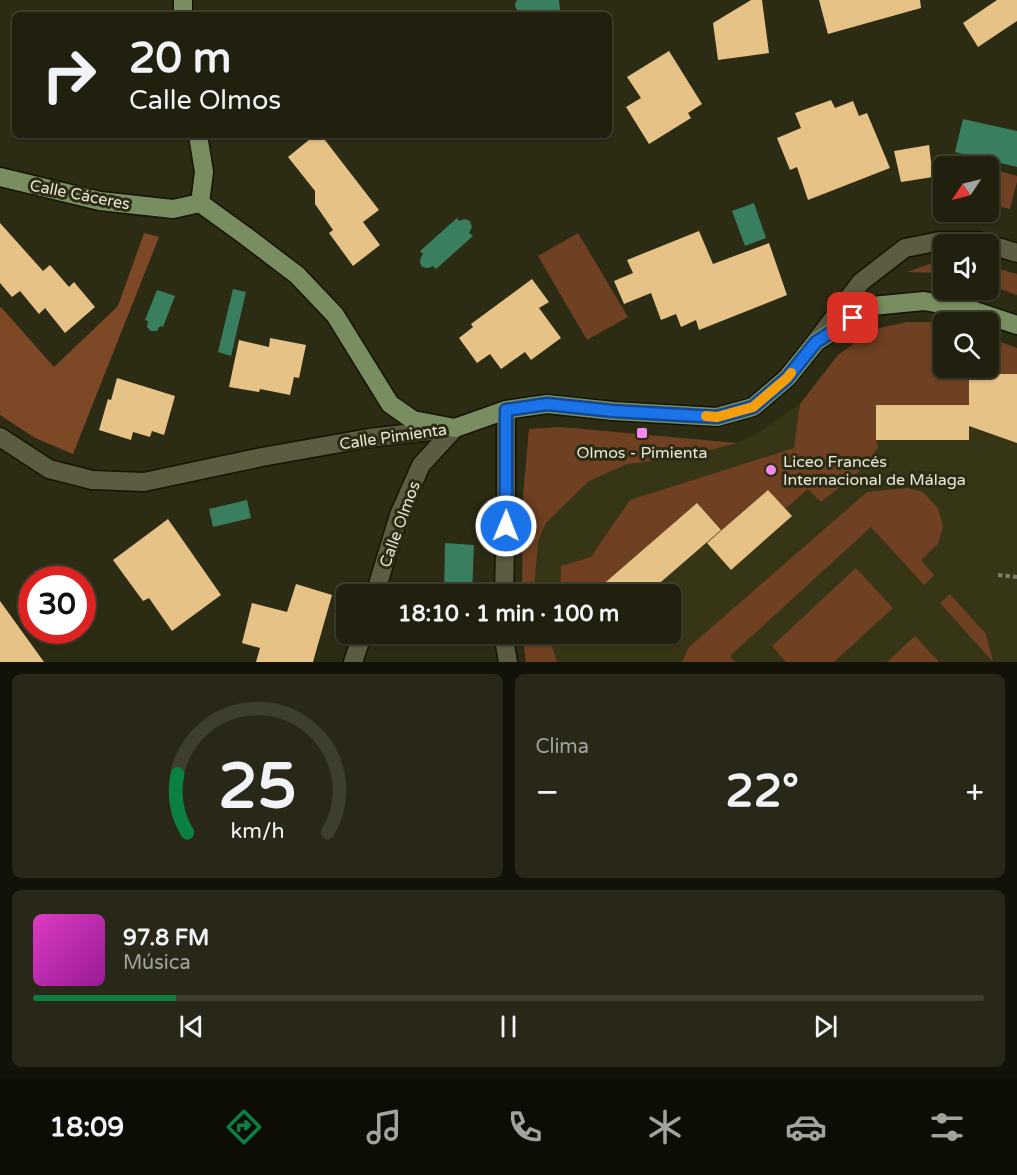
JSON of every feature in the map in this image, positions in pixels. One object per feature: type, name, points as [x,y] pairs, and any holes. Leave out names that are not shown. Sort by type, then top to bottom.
[{"type":"main road","points":[[198,138],[204,172],[200,203]]},
{"type":"main road","name":"Calle Cáceres","points":[[0,177],[100,201],[173,209],[200,203]]},
{"type":"main road","name":"Calle Pimienta","points":[[200,203],[297,275],[335,315],[390,404],[413,420],[455,428]]},
{"type":"main road","name":"Calle Olmos","points":[[455,428],[506,410],[547,404],[613,411],[717,417],[753,407],[787,378],[816,342],[872,306],[924,301],[972,310],[1017,325]]},
{"type":"street","points":[[816,342],[861,282],[905,248],[940,242],[978,241],[1017,253]]},
{"type":"street","points":[[504,584],[506,410]]},
{"type":"street","name":"Calle Pimienta","points":[[0,437],[49,469],[92,480],[144,482],[262,457],[369,438],[455,428]]},
{"type":"street","name":"Calle Olmos","points":[[378,584],[399,515],[421,465],[455,428]]},
{"type":"street","points":[[353,662],[359,644]]},
{"type":"street","points":[[505,644],[508,662]]},
{"type":"path","points":[[998,575],[1017,577]]},
{"type":"shaded area","points":[[517,0],[559,0],[560,10],[523,12],[517,10],[515,4]]},
{"type":"shaded area","points":[[963,119],[1017,131],[1017,167],[999,163],[999,156],[972,156],[955,152]]},
{"type":"shaded area","points":[[999,171],[1017,176],[1010,209],[999,206]]},
{"type":"shaded area","points":[[754,203],[766,238],[745,246],[732,211]]},
{"type":"shaded area","points":[[457,218],[459,221],[465,219],[470,221],[472,227],[469,233],[473,236],[436,269],[433,266],[423,267],[420,262],[423,254],[420,251]]},
{"type":"shaded area","points":[[144,233],[159,237],[73,454],[35,438],[0,415],[0,308],[54,367],[118,306]]},
{"type":"shaded area","points":[[578,233],[628,317],[587,340],[538,256]]},
{"type":"shaded area","points":[[933,264],[933,273],[907,272]]},
{"type":"shaded area","points":[[999,269],[1017,274],[1017,295],[999,289]]},
{"type":"shaded area","points":[[233,289],[246,292],[231,356],[218,352]]},
{"type":"shaded area","points":[[157,290],[175,296],[163,327],[160,326],[157,331],[151,331],[147,327],[148,321],[145,320]]},
{"type":"shaded area","name":"Liceo Francés Internacional de Málaga","points":[[907,322],[933,322],[933,378],[999,378],[999,342],[1017,348],[1017,662],[526,662],[524,644],[681,644],[681,584],[522,584],[523,496],[529,429],[560,427],[737,443],[762,430],[800,404],[838,355],[861,338],[880,328]]},
{"type":"shaded area","points":[[907,322],[933,322],[933,378],[969,378],[969,405],[876,405],[878,447],[865,467],[821,502],[808,489],[785,509],[768,490],[721,531],[697,503],[604,584],[560,584],[561,566],[591,557],[630,500],[794,448],[800,404],[838,355],[861,338],[880,328]]},
{"type":"shaded area","points":[[999,342],[1017,348],[1017,406],[1004,374],[999,374]]},
{"type":"shaded area","points":[[560,427],[737,443],[679,458],[627,464],[589,481],[546,523],[538,541],[534,584],[522,584],[523,496],[529,429]]},
{"type":"shaded area","points":[[907,488],[923,492],[938,508],[943,527],[938,544],[921,560],[934,575],[924,585],[871,527],[730,656],[735,662],[682,662],[689,647],[867,492]]},
{"type":"shaded area","points":[[247,500],[251,518],[213,527],[209,509]]},
{"type":"shaded area","points":[[445,543],[474,545],[472,584],[444,584]]},
{"type":"shaded area","points":[[856,568],[893,608],[834,662],[786,662],[772,646]]},
{"type":"shaded area","points":[[950,594],[986,634],[993,662],[940,603]]},
{"type":"shaded area","points":[[915,636],[939,662],[887,662]]},
{"type":"shaded area","points":[[524,644],[551,644],[557,662],[526,662]]},
{"type":"building","points":[[751,0],[762,0],[769,53],[718,60],[713,23]]},
{"type":"building","points":[[819,0],[920,0],[921,8],[828,34]]},
{"type":"building","points":[[997,0],[1017,0],[1017,21],[978,47],[963,23]]},
{"type":"building","points":[[669,51],[702,104],[688,113],[691,118],[649,144],[626,107],[641,98],[627,77]]},
{"type":"building","points":[[831,100],[835,108],[853,101],[859,116],[867,113],[890,168],[808,200],[797,167],[790,170],[777,138],[801,128],[795,113]]},
{"type":"building","points":[[311,138],[323,138],[379,210],[363,222],[380,245],[353,266],[329,233],[333,230],[315,204],[315,191],[288,157]]},
{"type":"building","points":[[929,145],[933,177],[901,182],[894,151]]},
{"type":"building","points":[[0,223],[43,271],[50,265],[69,287],[74,282],[95,307],[65,333],[45,308],[39,314],[20,291],[12,297],[0,283]]},
{"type":"building","points":[[699,231],[713,264],[769,243],[787,295],[699,330],[696,320],[681,327],[676,314],[661,320],[651,293],[624,304],[614,281],[633,273],[627,260]]},
{"type":"building","points":[[532,279],[549,302],[539,308],[561,338],[531,360],[525,352],[501,369],[490,354],[477,363],[459,338],[473,327],[471,324]]},
{"type":"building","points":[[270,338],[306,345],[299,378],[294,377],[290,395],[260,389],[259,392],[229,387],[239,340],[269,347]]},
{"type":"building","points":[[999,374],[1017,374],[1017,443],[969,426],[969,440],[876,440],[876,405],[969,405],[969,378],[999,378]]},
{"type":"building","points":[[117,378],[175,396],[164,435],[152,431],[150,437],[133,432],[131,440],[99,430]]},
{"type":"building","points":[[768,490],[792,516],[731,570],[707,543]]},
{"type":"building","points":[[697,503],[721,530],[659,584],[604,584]]},
{"type":"building","points":[[168,519],[221,595],[172,631],[149,598],[143,601],[113,560]]},
{"type":"building","points":[[296,584],[332,595],[313,662],[256,662],[260,648],[242,643],[252,603],[287,612]]},
{"type":"building","points":[[0,601],[18,626],[18,644],[31,644],[44,662],[0,662]]},
{"type":"slow traffic","points":[[706,416],[717,417],[753,407],[791,373]]},
{"type":"place","name":"Olmos - Pimienta","points":[[642,433]]},
{"type":"place","name":"Liceo Francés Internacional de Málaga","points":[[771,470]]},
{"type":"route","points":[[506,526],[506,410],[547,404],[613,411],[717,417],[753,407],[787,378],[816,342],[853,318]]}]
